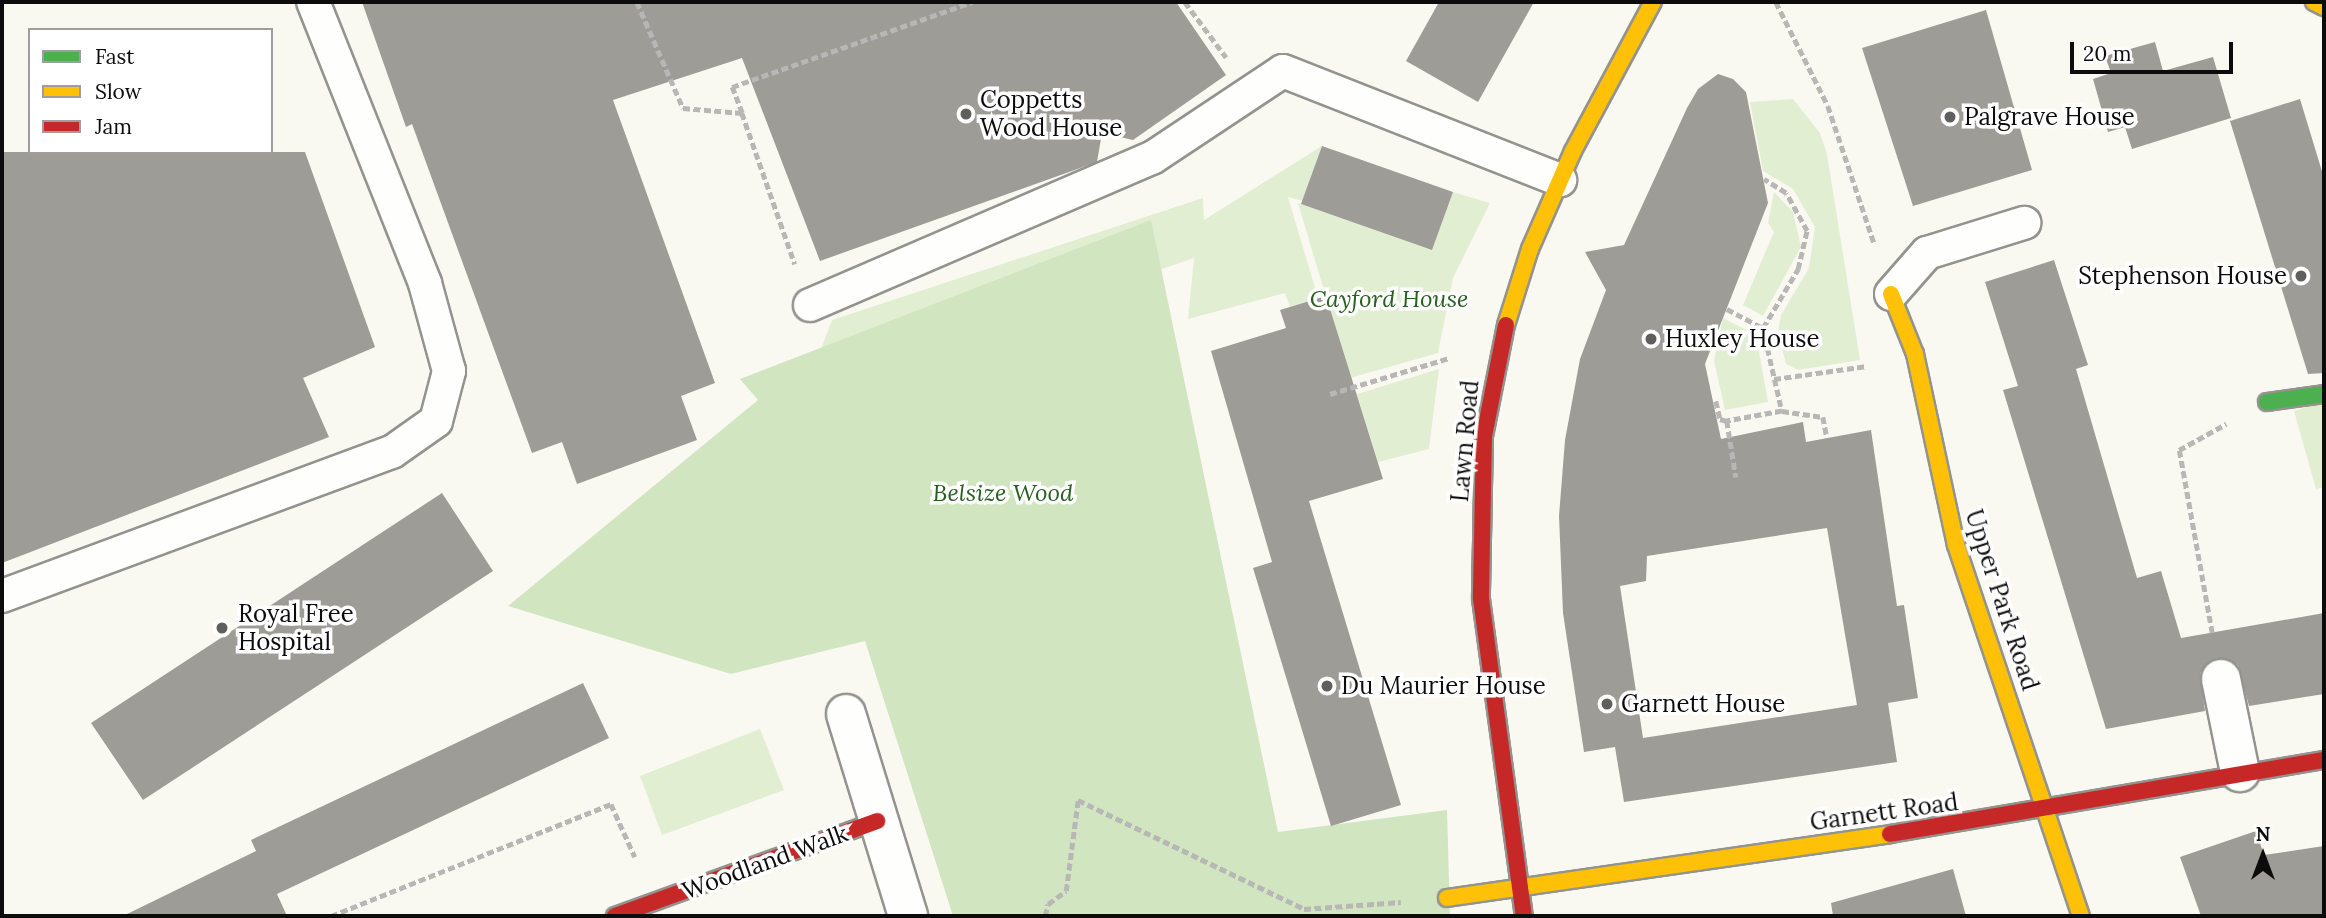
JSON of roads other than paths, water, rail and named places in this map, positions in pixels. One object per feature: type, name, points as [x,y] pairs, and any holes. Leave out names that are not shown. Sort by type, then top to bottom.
[{"type":"street","name":"Lawn Road","points":[[1524,916],[1481,599],[1483,436],[1500,343],[1514,289],[1560,180],[1653,2]]},
{"type":"street","points":[[2314,2],[2324,7]]},
{"type":"street","name":"Upper Park Road","points":[[1891,294],[1917,359],[1956,545],[2049,811],[2081,916]]},
{"type":"street","points":[[2267,401],[2324,394]]},
{"type":"street","points":[[2221,679],[2240,772]]},
{"type":"street","name":"Woodland Walk","points":[[846,714],[908,916]]},
{"type":"street","name":"Garnett Road","points":[[1447,898],[2049,811],[2240,772],[2324,760]]},
{"type":"street","name":"Woodland Walk","points":[[615,916],[877,821]]},
{"type":"lane","points":[[2,596],[392,452],[436,421],[449,371],[425,283],[313,2]]},
{"type":"lane","points":[[810,305],[1152,158],[1283,71],[1560,180]]},
{"type":"lane","points":[[1891,294],[1927,253],[2024,223]]},
{"type":"place","name":"Coppetts Wood House","points":[[966,114]]},
{"type":"place","name":"Palgrave House","points":[[1950,117]]},
{"type":"place","name":"Stephenson House","points":[[2301,276]]},
{"type":"place","name":"Huxley House","points":[[1651,339]]},
{"type":"place","name":"Royal Free Hospital","points":[[222,628]]},
{"type":"place","name":"Du Maurier House","points":[[1327,686]]},
{"type":"place","name":"Garnett House","points":[[1607,704]]},
{"type":"park label","name":"Cayford House","points":[[1389,299]]},
{"type":"park label","name":"Belsize Wood","points":[[1003,493]]}]
